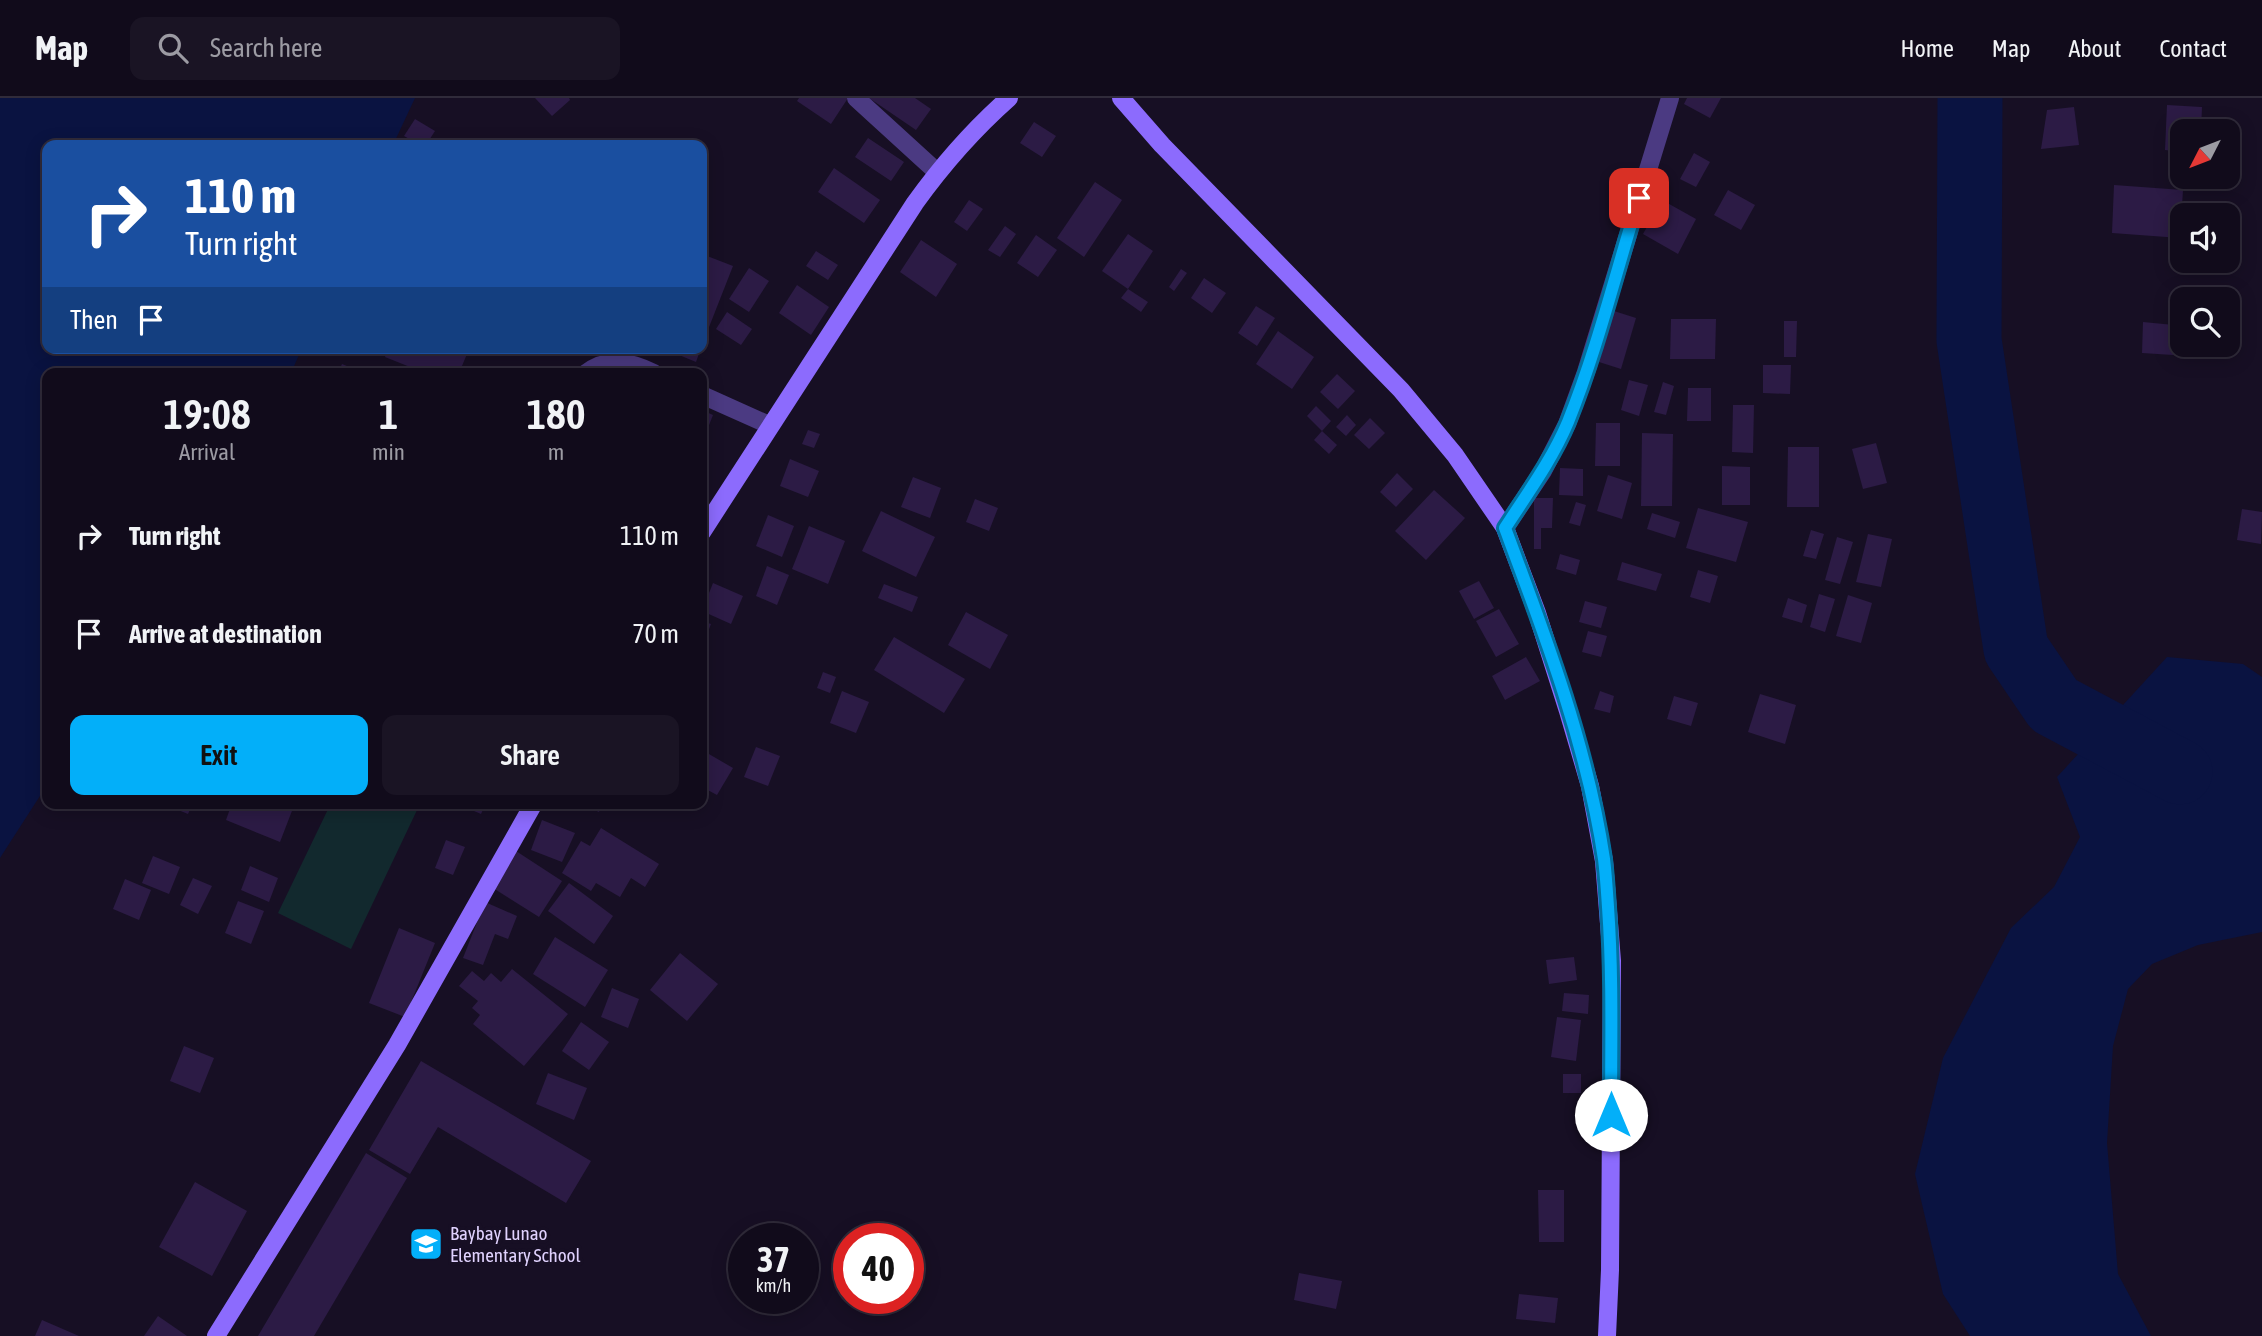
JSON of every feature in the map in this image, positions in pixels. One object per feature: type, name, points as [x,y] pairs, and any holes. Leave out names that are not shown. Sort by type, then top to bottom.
[{"type":"street","points":[[856,98],[937,172]]},
{"type":"street","points":[[707,524],[853,299],[879,254],[937,172],[1009,98]]},
{"type":"street","points":[[1121,98],[1162,145],[1401,390],[1455,455],[1505,528],[1537,613],[1568,711],[1590,786],[1604,861],[1612,961],[1607,1336]]},
{"type":"street","points":[[1505,528],[1543,471],[1567,424],[1586,372],[1670,98]]},
{"type":"street","points":[[594,368],[603,363],[618,362],[643,368]]},
{"type":"street","points":[[707,397],[769,425]]},
{"type":"street","points":[[216,1336],[397,1045],[531,809]]},
{"type":"green space","points":[[328,809],[418,809],[351,949],[278,913]]},
{"type":"shaded area","points":[[0,98],[415,98],[395,140],[42,140],[42,354],[299,354],[293,368],[42,368],[42,793],[0,858]]},
{"type":"shaded area","points":[[2167,657],[2243,664],[2262,677],[2262,932],[2198,945],[2152,964],[2128,989],[2113,1046],[2107,1143],[2118,1274],[2151,1336],[1970,1336],[1943,1294],[1915,1174],[1943,1058],[2011,928],[2054,887],[2080,837],[2057,777]]},
{"type":"building","points":[[535,98],[569,98],[570,100],[552,116]]},
{"type":"building","points":[[799,98],[848,98],[831,124],[797,101]]},
{"type":"building","points":[[869,98],[915,98],[931,109],[916,130]]},
{"type":"building","points":[[1687,98],[1721,98],[1710,118],[1684,104]]},
{"type":"building","points":[[2167,105],[2202,107],[2202,119],[2170,119],[2170,151],[2165,150]]},
{"type":"building","points":[[2074,107],[2079,145],[2041,149],[2047,110]]},
{"type":"building","points":[[415,119],[435,131],[429,140],[411,140],[404,136]]},
{"type":"building","points":[[1034,122],[1056,136],[1042,157],[1020,143]]},
{"type":"building","points":[[868,138],[904,162],[891,181],[855,157]]},
{"type":"building","points":[[1694,153],[1710,162],[1696,187],[1680,179]]},
{"type":"building","points":[[834,168],[880,200],[864,223],[818,192]]},
{"type":"building","points":[[1095,182],[1122,200],[1084,257],[1057,238]]},
{"type":"building","points":[[2114,185],[2183,190],[2182,203],[2170,203],[2170,237],[2112,233]]},
{"type":"building","points":[[1728,190],[1755,205],[1741,230],[1714,215]]},
{"type":"building","points":[[969,200],[983,209],[967,231],[954,222]]},
{"type":"building","points":[[1662,200],[1696,219],[1678,254],[1643,234]]},
{"type":"building","points":[[1005,226],[1016,234],[1000,257],[988,250]]},
{"type":"building","points":[[1128,234],[1153,251],[1128,289],[1102,271]]},
{"type":"building","points":[[1036,235],[1057,250],[1038,277],[1017,263]]},
{"type":"building","points":[[921,240],[957,264],[936,297],[900,272]]},
{"type":"building","points":[[816,251],[838,265],[828,280],[806,266]]},
{"type":"building","points":[[707,256],[733,266],[707,332]]},
{"type":"building","points":[[749,268],[769,281],[749,312],[729,299]]},
{"type":"building","points":[[1181,269],[1187,273],[1174,291],[1169,287]]},
{"type":"building","points":[[1204,278],[1226,293],[1212,313],[1191,298]]},
{"type":"building","points":[[797,285],[829,307],[811,335],[779,313]]},
{"type":"building","points":[[1128,289],[1148,302],[1141,312],[1121,298]]},
{"type":"building","points":[[1256,306],[1275,318],[1257,346],[1238,333]]},
{"type":"building","points":[[1614,311],[1636,318],[1621,369],[1599,362]]},
{"type":"building","points":[[727,312],[752,329],[741,345],[716,329]]},
{"type":"building","points":[[1671,319],[1716,319],[1715,359],[1670,359]]},
{"type":"building","points":[[1784,321],[1797,321],[1796,357],[1784,357]]},
{"type":"building","points":[[2143,322],[2170,325],[2170,355],[2142,353]]},
{"type":"building","points":[[1278,331],[1314,357],[1292,389],[1256,364]]},
{"type":"building","points":[[386,354],[467,354],[461,368],[412,368],[385,357]]},
{"type":"building","points":[[677,354],[699,354],[696,362]]},
{"type":"building","points":[[1763,365],[1791,365],[1790,394],[1763,393]]},
{"type":"building","points":[[1337,374],[1355,391],[1338,409],[1320,392]]},
{"type":"building","points":[[1629,380],[1648,385],[1639,416],[1621,410]]},
{"type":"building","points":[[1663,382],[1674,386],[1666,415],[1654,412]]},
{"type":"building","points":[[1688,388],[1711,388],[1711,421],[1687,421]]},
{"type":"building","points":[[1733,405],[1754,405],[1753,453],[1732,452]]},
{"type":"building","points":[[1316,406],[1331,421],[1322,431],[1307,416]]},
{"type":"building","points":[[707,412],[713,415],[707,430]]},
{"type":"building","points":[[1347,415],[1356,425],[1346,436],[1336,427]]},
{"type":"building","points":[[1370,418],[1385,433],[1369,449],[1354,435]]},
{"type":"building","points":[[1596,423],[1620,423],[1620,466],[1595,466]]},
{"type":"building","points":[[808,430],[820,434],[814,448],[802,444]]},
{"type":"building","points":[[1322,431],[1337,445],[1329,454],[1314,440]]},
{"type":"building","points":[[1642,433],[1673,434],[1672,506],[1641,506]]},
{"type":"building","points":[[1876,443],[1887,483],[1863,489],[1852,449]]},
{"type":"building","points":[[1788,447],[1819,447],[1819,507],[1787,507]]},
{"type":"building","points":[[790,459],[819,471],[808,497],[780,486]]},
{"type":"building","points":[[1722,466],[1750,467],[1750,505],[1722,505]]},
{"type":"building","points":[[1560,468],[1583,469],[1583,496],[1559,495]]},
{"type":"building","points":[[1397,473],[1413,489],[1396,507],[1380,492]]},
{"type":"building","points":[[1608,475],[1632,483],[1622,519],[1597,511]]},
{"type":"building","points":[[913,477],[941,488],[930,518],[901,507]]},
{"type":"building","points":[[1434,490],[1465,518],[1426,560],[1395,531]]},
{"type":"building","points":[[1534,498],[1553,498],[1552,528],[1541,528],[1541,549],[1534,549]]},
{"type":"building","points":[[975,499],[998,508],[989,531],[966,522]]},
{"type":"building","points":[[1576,502],[1586,505],[1580,526],[1569,523]]},
{"type":"building","points":[[1698,508],[1748,522],[1736,562],[1686,548]]},
{"type":"building","points":[[2242,509],[2262,512],[2261,544],[2237,540]]},
{"type":"building","points":[[881,511],[935,537],[916,577],[862,551]]},
{"type":"building","points":[[1652,513],[1680,522],[1675,538],[1647,529]]},
{"type":"building","points":[[768,515],[794,526],[782,557],[756,546]]},
{"type":"building","points":[[809,526],[845,541],[828,584],[792,569]]},
{"type":"building","points":[[1811,530],[1824,534],[1816,559],[1803,556]]},
{"type":"building","points":[[1868,534],[1892,539],[1881,587],[1856,582]]},
{"type":"building","points":[[1837,537],[1853,542],[1840,584],[1825,580]]},
{"type":"building","points":[[1560,554],[1580,560],[1576,575],[1556,569]]},
{"type":"building","points":[[1622,562],[1662,574],[1656,591],[1617,580]]},
{"type":"building","points":[[767,566],[789,575],[777,605],[756,596]]},
{"type":"building","points":[[1698,570],[1718,576],[1710,603],[1690,597]]},
{"type":"building","points":[[1479,581],[1494,608],[1474,619],[1459,591]]},
{"type":"building","points":[[713,583],[743,596],[731,624],[707,613],[707,598]]},
{"type":"building","points":[[884,584],[918,597],[912,612],[878,598]]},
{"type":"building","points":[[1819,594],[1835,599],[1825,632],[1810,627]]},
{"type":"building","points":[[1848,595],[1872,603],[1861,643],[1836,636]]},
{"type":"building","points":[[1788,598],[1807,605],[1802,623],[1782,617]]},
{"type":"building","points":[[1585,601],[1607,607],[1601,628],[1579,622]]},
{"type":"building","points":[[1499,609],[1519,644],[1496,657],[1476,621]]},
{"type":"building","points":[[966,612],[1008,635],[990,669],[948,645]]},
{"type":"building","points":[[1588,631],[1607,636],[1601,657],[1582,652]]},
{"type":"building","points":[[894,637],[965,679],[944,713],[874,670]]},
{"type":"building","points":[[1526,657],[1540,681],[1505,700],[1492,676]]},
{"type":"building","points":[[823,672],[836,677],[830,693],[817,688]]},
{"type":"building","points":[[842,691],[869,702],[856,733],[830,723]]},
{"type":"building","points":[[1600,691],[1614,696],[1610,713],[1594,709]]},
{"type":"building","points":[[1760,694],[1796,705],[1785,744],[1748,732]]},
{"type":"building","points":[[1674,696],[1698,703],[1691,726],[1667,719]]},
{"type":"building","points":[[756,747],[780,756],[768,786],[744,777]]},
{"type":"building","points":[[707,753],[733,768],[717,795],[707,790]]},
{"type":"building","points":[[176,809],[190,809],[188,814]]},
{"type":"building","points":[[230,809],[293,809],[280,842],[226,820]]},
{"type":"building","points":[[469,809],[483,809],[481,814]]},
{"type":"building","points":[[542,820],[575,833],[562,862],[531,850]]},
{"type":"building","points":[[601,828],[659,864],[645,887],[631,878],[620,897],[596,883],[591,891],[562,873],[581,841],[590,846]]},
{"type":"building","points":[[446,840],[465,847],[453,875],[435,868]]},
{"type":"building","points":[[516,851],[562,881],[539,917],[493,888]]},
{"type":"building","points":[[153,856],[180,867],[169,894],[142,883]]},
{"type":"building","points":[[250,866],[278,878],[269,902],[241,890]]},
{"type":"building","points":[[193,878],[212,886],[198,914],[180,905]]},
{"type":"building","points":[[125,879],[151,890],[139,920],[113,909]]},
{"type":"building","points":[[569,883],[613,916],[594,944],[548,911]]},
{"type":"building","points":[[238,901],[264,911],[251,944],[225,933]]},
{"type":"building","points":[[485,902],[517,916],[508,939],[495,934],[483,965],[463,958]]},
{"type":"building","points":[[399,928],[435,943],[405,1017],[369,1003]]},
{"type":"building","points":[[555,937],[608,970],[585,1007],[533,974]]},
{"type":"building","points":[[680,953],[718,984],[687,1021],[650,990]]},
{"type":"building","points":[[1574,957],[1577,980],[1549,984],[1546,960]]},
{"type":"building","points":[[512,969],[568,1014],[524,1066],[473,1024],[480,1015],[472,1008],[478,1001],[459,986],[472,971],[484,981],[491,973],[501,982]]},
{"type":"building","points":[[612,988],[639,999],[628,1028],[601,1017]]},
{"type":"building","points":[[1564,993],[1589,995],[1588,1014],[1562,1011]]},
{"type":"building","points":[[1557,1017],[1581,1020],[1576,1061],[1551,1057]]},
{"type":"building","points":[[581,1022],[609,1042],[589,1070],[562,1051]]},
{"type":"building","points":[[184,1046],[214,1058],[200,1093],[170,1081]]},
{"type":"building","points":[[421,1061],[591,1161],[566,1203],[438,1127],[410,1174],[369,1150]]},
{"type":"building","points":[[548,1073],[587,1088],[574,1120],[536,1104]]},
{"type":"building","points":[[1563,1074],[1581,1074],[1581,1093],[1563,1093]]},
{"type":"building","points":[[366,1153],[407,1178],[314,1336],[258,1336]]},
{"type":"building","points":[[195,1182],[247,1211],[212,1276],[159,1247]]},
{"type":"building","points":[[1538,1190],[1564,1190],[1564,1242],[1539,1242]]},
{"type":"building","points":[[1299,1273],[1342,1281],[1336,1309],[1294,1300]]},
{"type":"building","points":[[1519,1294],[1558,1298],[1555,1323],[1516,1319]]},
{"type":"building","points":[[158,1316],[187,1336],[144,1336]]},
{"type":"building","points":[[42,1320],[79,1336],[35,1336]]},
{"type":"waterway","points":[[1970,98],[1969,340],[2016,649],[2054,705],[2180,772]]},
{"type":"place","name":"Baybay Lunao Elementary School","points":[[426,1244]]},
{"type":"route","points":[[1611,1115],[1612,961],[1604,861],[1590,786],[1568,711],[1537,613],[1505,528],[1543,471],[1567,424],[1586,372],[1639,198]]}]
